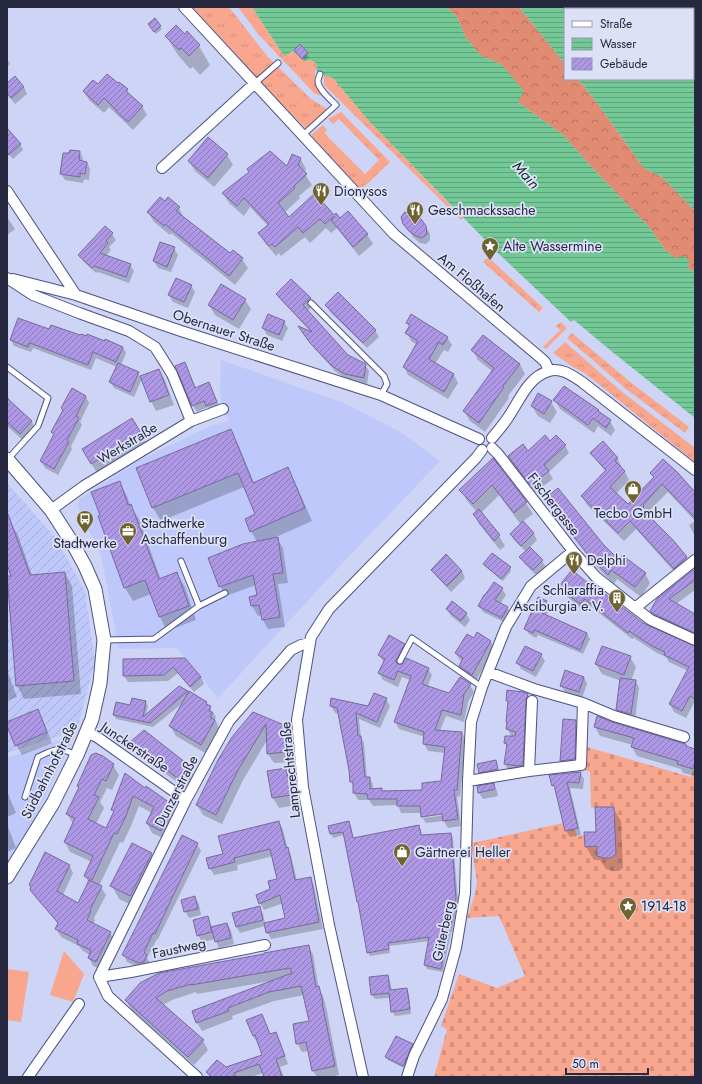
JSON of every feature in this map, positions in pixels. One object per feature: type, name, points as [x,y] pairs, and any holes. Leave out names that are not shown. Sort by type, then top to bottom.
[{"type":"street","name":"Am Floßhafen","points":[[184,7],[394,234],[546,362],[549,370]]},
{"type":"street","points":[[162,168],[254,84]]},
{"type":"street","points":[[7,191],[76,295]]},
{"type":"street","points":[[7,278],[33,295],[79,314],[129,331],[155,347],[172,374],[191,421]]},
{"type":"street","name":"Obernauer Straße","points":[[7,278],[76,295],[181,331],[381,395],[479,439]]},
{"type":"street","points":[[492,438],[485,435],[483,436],[479,439],[479,447],[487,450],[494,442],[492,438],[509,416],[532,381],[549,370],[563,371],[582,382],[695,470]]},
{"type":"street","name":"Werkstraße","points":[[51,510],[84,486],[191,421],[223,409]]},
{"type":"street","name":"Fischergasse","points":[[487,450],[498,454],[573,551],[596,577],[651,620],[695,640]]},
{"type":"street","name":"Lamprechtstraße","points":[[362,1077],[329,925],[304,787],[297,720],[311,637],[329,608],[476,458],[487,450]]},
{"type":"street","name":"Südbahnhofstraße","points":[[7,459],[51,510],[85,566],[95,589],[104,640],[100,683],[92,719],[77,755],[53,803],[7,877]]},
{"type":"street","name":"Güterberg","points":[[407,1077],[414,1056],[442,998],[456,948],[465,893],[471,722],[482,687],[506,627],[531,586],[573,551]]},
{"type":"street","points":[[635,608],[695,560]]},
{"type":"street","name":"Dunzerstraße","points":[[99,977],[186,800],[229,721],[291,650],[310,643]]},
{"type":"street","points":[[488,672],[534,689],[583,703],[614,716],[684,736]]},
{"type":"street","points":[[529,771],[532,701]]},
{"type":"street","points":[[468,781],[529,771],[581,765],[583,703]]},
{"type":"street","name":"Junckerstraße","points":[[86,732],[97,737],[186,800]]},
{"type":"street","name":"Faustweg","points":[[99,977],[265,945]]},
{"type":"street","points":[[99,977],[108,996],[197,1077]]},
{"type":"street","points":[[28,1077],[79,1004]]},
{"type":"lane","points":[[254,84],[278,63]]},
{"type":"lane","points":[[303,135],[336,105],[320,87],[318,81],[320,74]]},
{"type":"lane","points":[[311,303],[384,376],[387,384],[381,395]]},
{"type":"lane","points":[[7,367],[48,398],[38,426],[7,459]]},
{"type":"lane","points":[[181,561],[199,606]]},
{"type":"lane","points":[[104,640],[154,639],[199,606],[224,593]]},
{"type":"lane","points":[[400,662],[412,638],[482,687]]},
{"type":"lane","points":[[25,797],[38,757],[55,749],[64,749],[77,755]]},
{"type":"shaded area","points":[[221,360],[344,403],[402,433],[440,461],[337,569],[218,698],[177,648],[119,649],[101,555],[79,509],[78,500],[138,461],[210,426],[229,421],[223,409],[220,391]]},
{"type":"shaded area","points":[[7,483],[55,537],[85,591],[95,662],[77,730],[7,753]]},
{"type":"shaded area","points":[[75,735],[29,830],[7,862],[7,758]]},
{"type":"green space","points":[[190,7],[229,7],[267,56],[311,99],[327,109],[306,129],[242,65]]},
{"type":"green space","points":[[238,7],[252,7],[284,56],[293,51],[305,61],[311,60],[317,64],[315,80],[321,96],[314,93],[258,34]]},
{"type":"green space","points":[[446,7],[519,7],[564,63],[564,80],[579,80],[644,168],[662,177],[695,211],[695,272],[686,268],[665,250],[650,228],[563,135],[518,102],[501,64],[481,56],[466,38],[457,17]]},
{"type":"green space","points":[[324,75],[333,78],[368,120],[463,218],[461,220],[324,85]]},
{"type":"green space","points":[[341,112],[390,162],[367,184],[359,189],[311,135],[323,125],[327,130],[324,133],[365,174],[379,160],[339,119],[333,124],[328,119]]},
{"type":"green space","points":[[488,257],[543,308],[539,312],[483,262]]},
{"type":"green space","points":[[561,322],[567,328],[546,349],[543,347],[560,330],[556,326]]},
{"type":"green space","points":[[572,333],[629,381],[689,427],[685,433],[626,389],[567,338]]},
{"type":"green space","points":[[565,342],[621,391],[695,448],[695,462],[586,374],[553,353]]},
{"type":"green space","points":[[587,747],[691,777],[695,766],[695,1077],[434,1077],[447,1029],[441,1026],[459,974],[497,988],[525,976],[499,916],[467,918],[475,894],[477,882],[471,843],[563,823],[565,831],[575,829],[577,837],[584,835],[584,832],[596,832],[595,808],[591,807],[590,771],[585,771]]},
{"type":"green space","points":[[64,951],[84,974],[73,1002],[50,995]]},
{"type":"green space","points":[[7,969],[29,972],[21,1022],[7,1020]]},
{"type":"water","name":"Main","points":[[252,7],[446,7],[457,17],[466,38],[481,56],[501,64],[524,91],[518,102],[563,135],[650,228],[665,250],[675,258],[685,256],[690,263],[687,268],[695,272],[695,418],[574,320],[571,322],[498,253],[368,120],[333,78],[320,74],[316,70],[317,64],[311,60],[305,61],[293,51],[284,56]]},
{"type":"water","points":[[519,7],[659,8],[564,8],[564,63]]},
{"type":"water","points":[[694,48],[695,211],[662,177],[644,168],[579,80],[694,80]]},
{"type":"building","points":[[155,18],[161,26],[154,32],[148,24]]},
{"type":"building","points":[[176,25],[185,34],[187,31],[200,45],[189,56],[181,48],[179,50],[165,36]]},
{"type":"building","points":[[300,44],[308,53],[302,59],[294,50]]},
{"type":"building","points":[[107,74],[128,89],[126,91],[143,106],[128,122],[104,98],[98,105],[83,91],[93,80],[98,84]]},
{"type":"building","points":[[15,76],[24,87],[11,98],[7,94],[7,83]]},
{"type":"building","points":[[7,128],[21,144],[7,156]]},
{"type":"building","points":[[208,137],[228,154],[208,178],[188,161]]},
{"type":"building","points":[[70,150],[80,151],[79,160],[87,162],[85,174],[80,173],[80,177],[60,174],[63,153],[69,153]]},
{"type":"building","points":[[270,151],[287,166],[292,154],[301,158],[298,165],[307,174],[294,186],[295,188],[278,203],[289,217],[315,193],[334,215],[336,213],[340,218],[348,211],[368,234],[353,247],[331,220],[334,216],[325,224],[320,219],[303,233],[298,227],[275,247],[272,244],[269,246],[258,233],[269,224],[244,198],[237,206],[222,193],[249,172],[247,169]]},
{"type":"building","points":[[160,197],[165,201],[168,197],[180,207],[176,211],[230,253],[233,250],[243,258],[229,276],[165,224],[164,226],[147,212]]},
{"type":"building","name":"Geschmackssache","points":[[405,212],[411,213],[421,219],[426,226],[427,234],[422,238],[409,231],[403,224],[401,217]]},
{"type":"building","points":[[105,226],[113,233],[106,241],[108,243],[100,253],[131,264],[126,277],[94,266],[92,268],[78,255]]},
{"type":"building","points":[[160,242],[175,247],[167,267],[153,261]]},
{"type":"building","points":[[176,278],[192,285],[184,302],[168,295]]},
{"type":"building","points":[[291,279],[311,298],[303,305],[348,355],[366,364],[364,378],[345,374],[332,366],[310,343],[298,326],[312,332],[276,294]]},
{"type":"building","points":[[221,284],[246,299],[233,320],[208,305]]},
{"type":"building","points":[[338,292],[376,330],[363,343],[325,305]]},
{"type":"building","points":[[268,314],[285,321],[279,335],[262,328]]},
{"type":"building","points":[[411,314],[448,337],[443,345],[439,342],[429,359],[454,374],[444,392],[403,367],[418,341],[405,333],[410,325],[406,323]]},
{"type":"building","points":[[18,318],[49,329],[51,325],[80,335],[87,336],[87,334],[105,341],[105,339],[123,347],[116,362],[93,352],[88,365],[30,343],[28,347],[10,340]]},
{"type":"building","points":[[483,335],[520,364],[503,386],[504,387],[479,423],[463,411],[494,368],[471,350]]},
{"type":"building","points":[[185,362],[195,388],[209,382],[217,402],[206,406],[204,401],[192,406],[175,366]]},
{"type":"building","points":[[118,363],[139,372],[130,392],[109,382]]},
{"type":"building","points":[[159,369],[169,395],[150,402],[140,376]]},
{"type":"building","points":[[564,386],[611,420],[606,428],[593,418],[588,425],[553,400]]},
{"type":"building","points":[[72,388],[86,396],[76,416],[79,418],[67,440],[69,442],[54,469],[40,461],[54,434],[51,432],[63,410],[61,408]]},
{"type":"building","points":[[538,393],[552,401],[544,414],[531,406]]},
{"type":"building","points":[[7,398],[32,421],[20,434],[7,422]]},
{"type":"building","points":[[132,418],[141,433],[91,464],[82,449]]},
{"type":"building","points":[[231,429],[253,483],[288,467],[305,508],[250,532],[245,519],[255,514],[238,473],[152,508],[136,468]]},
{"type":"building","points":[[545,435],[550,441],[556,435],[566,445],[544,465],[549,471],[530,485],[508,456],[523,444],[528,451]]},
{"type":"building","points":[[603,441],[618,458],[615,461],[625,471],[610,487],[628,504],[654,477],[650,473],[663,459],[695,492],[695,518],[662,484],[643,505],[644,507],[642,509],[673,540],[687,557],[674,569],[630,521],[618,533],[581,496],[606,470],[590,453]]},
{"type":"building","points":[[493,458],[527,502],[514,513],[492,485],[473,504],[459,490]]},
{"type":"building","points":[[120,481],[128,505],[131,504],[159,579],[177,572],[189,606],[159,617],[145,580],[124,588],[91,492]]},
{"type":"building","points":[[558,488],[603,544],[619,560],[622,555],[646,573],[635,587],[611,570],[608,575],[589,556],[544,499]]},
{"type":"building","points":[[479,509],[500,535],[494,541],[473,514]]},
{"type":"building","points":[[7,514],[30,575],[65,572],[74,681],[16,686],[7,576],[11,576],[7,564]]},
{"type":"building","points":[[523,521],[534,533],[521,546],[510,534]]},
{"type":"building","points":[[278,537],[283,573],[273,574],[280,617],[262,620],[259,605],[251,606],[249,597],[257,595],[253,575],[219,587],[208,558],[243,544]]},
{"type":"building","points":[[530,547],[543,560],[533,570],[519,557]]},
{"type":"building","points":[[492,553],[511,567],[501,579],[483,564]]},
{"type":"building","points":[[446,554],[462,571],[447,586],[431,570]]},
{"type":"building","points":[[572,570],[604,596],[605,594],[643,623],[695,646],[695,699],[690,696],[682,711],[669,704],[689,667],[664,655],[665,652],[652,646],[629,631],[628,633],[585,599],[580,604],[558,587]]},
{"type":"building","points":[[693,570],[695,572],[695,580],[669,599],[695,614],[695,633],[650,611],[657,599]]},
{"type":"building","points":[[494,582],[503,588],[495,600],[508,607],[502,618],[478,606]]},
{"type":"building","points":[[538,597],[547,601],[542,613],[587,633],[580,650],[535,630],[533,633],[524,629]]},
{"type":"building","points":[[452,601],[467,613],[461,621],[446,609]]},
{"type":"building","points":[[477,632],[491,641],[472,675],[459,666],[463,658],[455,653],[467,634],[474,638]]},
{"type":"building","points":[[389,635],[405,644],[396,660],[398,664],[402,664],[406,658],[429,668],[422,684],[449,693],[460,677],[471,684],[464,694],[461,715],[442,710],[435,730],[462,732],[457,790],[454,790],[458,819],[443,821],[442,814],[421,817],[420,806],[397,806],[397,799],[368,799],[367,794],[353,793],[353,782],[350,782],[337,708],[330,706],[331,698],[368,706],[374,693],[387,698],[377,722],[356,713],[358,736],[361,736],[365,777],[370,777],[370,789],[382,788],[382,791],[422,790],[422,783],[441,781],[445,747],[423,744],[424,732],[394,722],[411,676],[398,671],[394,680],[378,673],[385,659],[378,655]]},
{"type":"building","points":[[525,646],[542,654],[533,671],[516,663]]},
{"type":"building","points":[[602,646],[631,656],[624,675],[595,664]]},
{"type":"building","points":[[185,658],[201,677],[190,687],[173,667],[164,675],[123,676],[123,659]]},
{"type":"building","points":[[565,670],[584,677],[579,692],[560,686]]},
{"type":"building","points":[[620,678],[636,680],[631,714],[616,710]]},
{"type":"building","points":[[179,686],[188,691],[150,723],[113,715],[116,702],[130,705],[132,698],[146,701],[143,717]]},
{"type":"building","points":[[507,690],[528,694],[526,701],[523,765],[518,766],[504,764],[507,744],[504,743],[505,736],[515,736],[516,732],[506,729],[508,701],[506,701]]},
{"type":"building","points":[[189,691],[211,706],[209,711],[213,713],[210,717],[215,720],[201,745],[169,726]]},
{"type":"building","points":[[38,709],[47,732],[15,746],[7,726],[7,722]]},
{"type":"building","points":[[253,712],[284,725],[285,752],[267,754],[266,724],[238,770],[216,815],[196,805],[218,760],[232,737]]},
{"type":"building","points":[[597,716],[612,722],[686,744],[686,746],[695,749],[695,762],[693,769],[677,764],[678,761],[631,747],[634,738],[594,727]]},
{"type":"building","points":[[563,719],[576,720],[575,759],[560,761]]},
{"type":"building","points":[[144,730],[190,766],[180,780],[130,742]]},
{"type":"building","points":[[96,753],[114,764],[106,781],[102,779],[94,795],[99,797],[88,819],[106,828],[114,811],[111,810],[125,773],[145,788],[146,786],[173,805],[161,831],[146,823],[154,807],[133,796],[126,816],[117,834],[114,833],[92,880],[84,876],[93,856],[64,842],[75,818],[66,814],[79,787],[77,786],[91,755]]},
{"type":"building","points":[[496,760],[498,769],[479,773],[477,764]]},
{"type":"building","points":[[286,768],[291,795],[272,798],[267,771]]},
{"type":"building","points":[[581,772],[579,783],[567,782],[578,828],[565,831],[554,785],[552,786],[549,775]]},
{"type":"building","points":[[494,783],[495,789],[478,793],[477,786]]},
{"type":"building","points":[[595,807],[614,807],[616,854],[611,858],[597,856],[597,846],[585,847],[584,832],[596,832]]},
{"type":"building","points":[[279,821],[286,848],[288,847],[295,880],[311,877],[319,922],[266,933],[264,923],[285,918],[280,895],[259,904],[256,895],[270,889],[268,881],[277,879],[270,849],[234,858],[235,862],[209,869],[206,858],[223,854],[218,836]]},
{"type":"building","name":"Gärtnerei Heller","points":[[349,821],[353,838],[419,825],[421,835],[451,833],[456,898],[441,969],[424,965],[429,937],[388,943],[389,949],[367,953],[343,832],[330,834],[328,826]]},
{"type":"building","points":[[182,835],[198,843],[155,934],[153,933],[144,952],[147,955],[144,962],[138,963],[122,955]]},
{"type":"building","points":[[132,843],[152,853],[130,896],[110,886]]},
{"type":"building","points":[[45,852],[70,865],[57,891],[78,903],[89,880],[102,886],[90,910],[91,911],[87,920],[111,932],[96,962],[88,958],[91,950],[77,944],[78,940],[55,929],[58,923],[30,890],[31,886],[29,885]]},
{"type":"building","points":[[195,896],[198,909],[184,912],[181,900]]},
{"type":"building","points":[[260,906],[263,920],[236,927],[232,913]]},
{"type":"building","points":[[208,916],[212,932],[197,936],[193,920]]},
{"type":"building","points":[[227,923],[231,938],[215,942],[211,927]]},
{"type":"building","points":[[309,945],[316,987],[319,986],[335,1066],[312,1071],[306,1042],[296,1044],[293,1024],[309,1021],[301,986],[269,992],[228,1008],[229,1011],[196,1023],[192,1011],[292,973],[290,968],[191,984],[167,991],[156,998],[204,1040],[188,1057],[125,1000],[140,983],[159,973]]},
{"type":"building","points":[[388,975],[390,990],[407,988],[410,1009],[391,1012],[389,993],[371,995],[369,977]]},
{"type":"building","points":[[262,1014],[270,1034],[276,1032],[285,1056],[276,1059],[282,1077],[264,1077],[259,1064],[234,1073],[236,1077],[212,1077],[206,1072],[217,1060],[226,1067],[262,1055],[255,1035],[253,1036],[246,1020]]},
{"type":"building","points":[[396,1036],[413,1044],[403,1066],[385,1057]]},
{"type":"place","name":"Dionysos","points":[[321,206]]},
{"type":"place","name":"Geschmackssache","points":[[415,225]]},
{"type":"place","name":"Alte Wassermine","points":[[490,261]]},
{"type":"place","name":"Tecbo GmbH","points":[[633,504]]},
{"type":"place","name":"Stadtwerke","points":[[85,534]]},
{"type":"place","name":"Stadtwerke Aschaffenburg","points":[[128,546]]},
{"type":"place","name":"Delphi","points":[[574,575]]},
{"type":"place","name":"Schlaraffia Asciburgia e.V.","points":[[617,613]]},
{"type":"place","name":"Gärtnerei Heller","points":[[402,867]]},
{"type":"place","name":"1914-18","points":[[628,921]]}]
